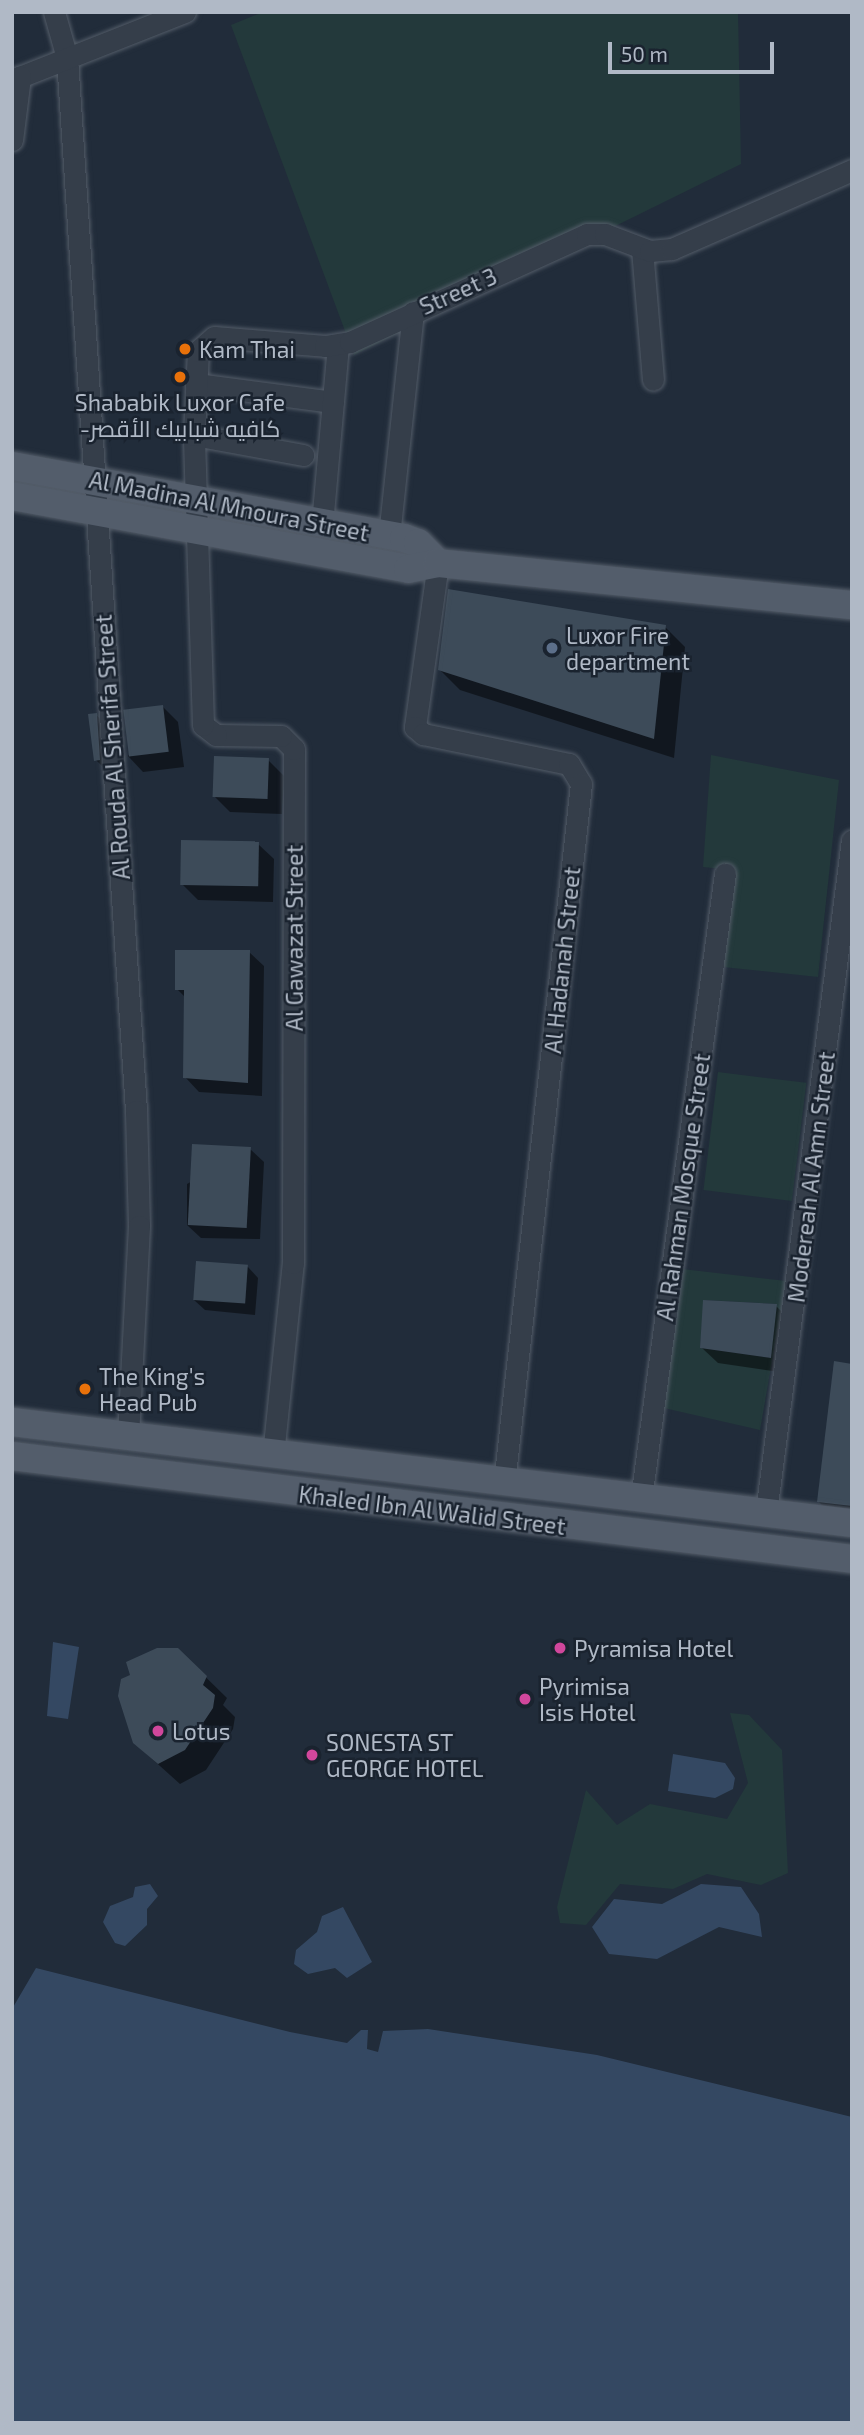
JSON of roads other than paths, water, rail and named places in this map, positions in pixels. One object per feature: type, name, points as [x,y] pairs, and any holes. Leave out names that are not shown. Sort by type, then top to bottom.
[{"type":"main road","name":"Al Madina Al Mnoura Street","points":[[12,466],[389,536],[418,543],[438,563]]},
{"type":"main road","name":"Al Madina Al Mnoura Street","points":[[12,496],[408,569],[438,563],[852,605]]},
{"type":"main road","name":"Khaled Ibn Al Walid Street","points":[[12,1422],[504,1484],[852,1523]]},
{"type":"main road","name":"Khaled Ibn Al Walid Street","points":[[12,1456],[852,1559]]},
{"type":"street","name":"Al Rouda Al Sherifa Street","points":[[54,12],[67,58],[139,1168],[128,1437]]},
{"type":"street","points":[[12,140],[16,78],[154,18],[186,12]]},
{"type":"street","name":"Street 3","points":[[197,499],[194,435],[198,351],[214,337],[338,345],[587,234],[605,234],[642,249],[662,251],[702,238],[852,170]]},
{"type":"street","points":[[642,249],[653,380]]},
{"type":"street","points":[[389,536],[413,312]]},
{"type":"street","points":[[322,524],[338,345]]},
{"type":"street","points":[[196,384],[333,402]]},
{"type":"street","points":[[194,435],[303,455]]},
{"type":"street","name":"Al Gawazat Street","points":[[197,499],[204,725],[216,735],[281,736],[294,749],[293,1263],[273,1455]]},
{"type":"street","name":"Al Hadanah Street","points":[[438,563],[415,727],[423,734],[569,764],[581,784],[504,1484]]},
{"type":"street","name":"Modereah Al Amn Street","points":[[766,1513],[852,840]]},
{"type":"street","name":"Al Rahman Mosque Street","points":[[641,1499],[725,874]]},
{"type":"water","points":[[53,1642],[79,1647],[68,1719],[47,1716]]},
{"type":"water","points":[[673,1754],[725,1763],[735,1778],[733,1789],[715,1798],[668,1791]]},
{"type":"water","points":[[150,1884],[158,1896],[147,1909],[147,1925],[125,1946],[115,1943],[103,1922],[110,1906],[133,1897],[135,1887]]},
{"type":"water","points":[[701,1884],[741,1887],[759,1914],[762,1937],[719,1927],[657,1959],[609,1954],[592,1927],[614,1899],[662,1904]]},
{"type":"water","points":[[343,1907],[372,1962],[347,1978],[335,1968],[308,1974],[294,1964],[296,1950],[317,1932],[322,1916]]},
{"type":"water","points":[[36,1968],[290,2032],[347,2043],[361,2030],[368,2030],[367,2049],[378,2052],[383,2031],[428,2029],[597,2055],[852,2117],[852,2423],[12,2423],[12,2009]]},
{"type":"place","name":"Kam Thai","points":[[185,349]]},
{"type":"place","name":"Shababik Luxor Cafe -كافيه شبابيك الأقصر","points":[[180,377]]},
{"type":"place","name":"Luxor Fire department","points":[[552,648]]},
{"type":"place","name":"The King's Head Pub","points":[[85,1389]]},
{"type":"place","name":"Pyramisa Hotel","points":[[560,1648]]},
{"type":"place","name":"Pyrimisa Isis Hotel","points":[[525,1699]]},
{"type":"place","name":"Lotus","points":[[158,1731]]},
{"type":"place","name":"SONESTA ST GEORGE HOTEL","points":[[312,1755]]}]
